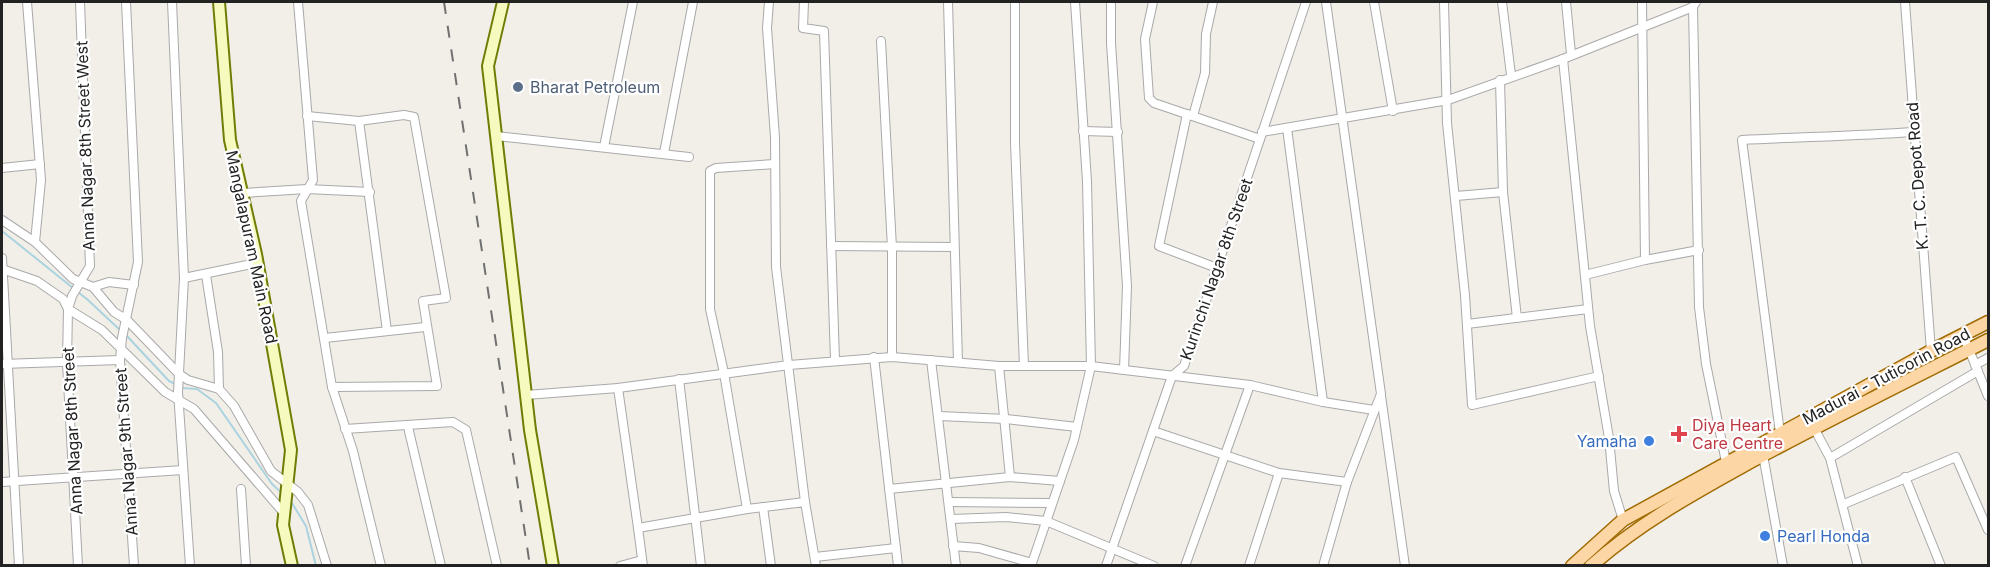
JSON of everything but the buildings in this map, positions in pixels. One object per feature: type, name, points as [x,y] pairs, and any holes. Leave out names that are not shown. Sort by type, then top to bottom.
[{"type":"main road","name":"Madurai - Tuticorin Road","points":[[1597,559],[1623,520],[1931,351],[1989,322]]},
{"type":"main road","name":"Madurai - Tuticorin Road","points":[[1572,566],[1597,559],[1688,496],[1763,455],[1989,340]]},
{"type":"street","points":[[27,2],[40,164],[41,195],[35,242]]},
{"type":"street","name":"Anna Nagar 8th Street West","points":[[80,2],[90,266],[80,285]]},
{"type":"street","name":"Anna Nagar 9th Street","points":[[126,2],[138,262],[122,338],[120,360],[134,566]]},
{"type":"street","points":[[172,2],[184,278],[178,396],[190,566]]},
{"type":"street","name":"Mangalapuram Main Road","points":[[219,2],[230,140],[257,263],[291,450],[283,525],[292,566]]},
{"type":"street","points":[[298,2],[313,180],[301,201],[332,387],[353,451],[381,566]]},
{"type":"street","points":[[503,2],[488,66],[526,395],[553,566]]},
{"type":"street","points":[[604,147],[633,2]]},
{"type":"street","points":[[664,153],[693,2]]},
{"type":"street","points":[[769,2],[767,28],[775,164],[776,267],[805,502],[815,561],[896,548]]},
{"type":"street","points":[[804,2],[803,28],[824,31],[835,360]]},
{"type":"street","points":[[948,2],[958,362]]},
{"type":"street","points":[[1015,2],[1016,143],[1024,366]]},
{"type":"street","points":[[953,546],[979,548],[1031,564],[1077,427],[1091,366],[1087,181],[1075,2]]},
{"type":"street","points":[[1111,2],[1111,43],[1126,286],[1124,370]]},
{"type":"street","points":[[1153,2],[1145,39],[1147,92],[1154,103],[1261,136],[1340,117],[1393,111],[1448,100],[1511,75],[1563,59],[1694,4],[1699,307],[1706,364],[1726,462]]},
{"type":"street","points":[[1213,2],[1206,34],[1205,73],[1190,115],[1159,246],[1217,268]]},
{"type":"street","name":"Kurinchi Nagar 8th Street","points":[[1106,566],[1172,376],[1184,366],[1306,2]]},
{"type":"street","points":[[1326,2],[1340,117],[1406,566]]},
{"type":"street","points":[[1374,2],[1393,111]]},
{"type":"street","points":[[1444,2],[1447,123],[1456,196],[1472,405],[1599,376]]},
{"type":"street","points":[[1502,2],[1511,75]]},
{"type":"street","points":[[1566,2],[1571,54]]},
{"type":"street","points":[[1642,2],[1645,260]]},
{"type":"street","name":"K. T. C. Depot Road","points":[[1905,2],[1931,351]]},
{"type":"street","points":[[880,41],[892,248],[892,357]]},
{"type":"street","points":[[1563,59],[1588,309],[1614,491],[1623,520]]},
{"type":"street","points":[[1500,80],[1503,192],[1517,318]]},
{"type":"street","points":[[307,116],[359,121],[404,115],[414,117],[446,298],[423,301],[437,386],[332,387]]},
{"type":"street","points":[[359,121],[387,331]]},
{"type":"street","points":[[1287,128],[1323,402]]},
{"type":"street","points":[[1083,130],[1118,132]]},
{"type":"street","points":[[1780,433],[1742,140],[1816,136],[1834,138],[1914,132]]},
{"type":"street","points":[[496,136],[689,157]]},
{"type":"street","points":[[2,168],[40,164]]},
{"type":"street","points":[[747,509],[724,373],[710,309],[710,171],[716,168],[775,164]]},
{"type":"street","points":[[242,193],[308,189],[370,192]]},
{"type":"street","points":[[1456,196],[1503,192]]},
{"type":"street","points":[[2,220],[35,242],[80,285],[93,287],[109,282],[134,285]]},
{"type":"street","points":[[831,246],[954,247]]},
{"type":"street","points":[[1586,275],[1645,260],[1699,250]]},
{"type":"street","points":[[2,258],[4,364],[19,566]]},
{"type":"street","points":[[184,278],[206,275],[218,269],[257,263]]},
{"type":"street","points":[[2,269],[36,281],[63,299],[68,309],[102,330],[165,392],[178,396],[204,418],[285,497],[308,505],[327,566]]},
{"type":"street","points":[[206,275],[220,371],[219,389]]},
{"type":"street","name":"Anna Nagar 8th Street","points":[[78,566],[66,363],[68,309],[72,296],[80,285]]},
{"type":"street","points":[[93,287],[114,312],[179,378],[219,389],[234,406],[285,497]]},
{"type":"street","points":[[1467,324],[1588,309]]},
{"type":"street","points":[[324,338],[426,327]]},
{"type":"street","points":[[1963,335],[1989,396]]},
{"type":"street","points":[[874,357],[898,566]]},
{"type":"street","points":[[526,395],[618,388],[835,360],[892,357],[999,366],[1091,366],[1250,385],[1323,402],[1374,410]]},
{"type":"street","points":[[1830,458],[1989,358]]},
{"type":"street","points":[[4,364],[120,360]]},
{"type":"street","points":[[931,360],[956,566]]},
{"type":"street","points":[[999,366],[1010,477]]},
{"type":"street","points":[[678,379],[701,566]]},
{"type":"street","points":[[1185,566],[1250,385]]},
{"type":"street","points":[[618,388],[642,563],[620,566]]},
{"type":"street","points":[[1323,566],[1347,482],[1381,394]]},
{"type":"street","points":[[939,416],[1006,419],[1077,427]]},
{"type":"street","points":[[345,429],[453,423],[466,430],[497,566]]},
{"type":"street","points":[[408,427],[441,566]]},
{"type":"street","points":[[1814,428],[1830,458],[1844,504],[1858,566]]},
{"type":"street","points":[[1153,431],[1280,473],[1347,482]]},
{"type":"street","points":[[1763,455],[1783,566]]},
{"type":"street","points":[[1844,504],[1956,457],[1989,531]]},
{"type":"street","points":[[2,482],[183,470]]},
{"type":"street","points":[[1249,566],[1280,473]]},
{"type":"street","points":[[889,489],[1010,477],[1060,481]]},
{"type":"street","points":[[1905,477],[1941,566]]},
{"type":"street","points":[[241,489],[246,566]]},
{"type":"street","points":[[638,528],[695,517],[805,502]]},
{"type":"street","points":[[949,502],[1052,503]]},
{"type":"street","points":[[763,507],[771,566]]},
{"type":"street","points":[[951,519],[1006,517],[1046,520],[1154,566]]},
{"type":"waterway","points":[[2,231],[88,300],[121,331]]},
{"type":"waterway","points":[[126,335],[169,381],[177,385]]},
{"type":"waterway","points":[[182,388],[197,389],[216,403],[272,484],[283,494]]},
{"type":"waterway","points":[[290,500],[306,526],[316,566]]},
{"type":"railway","points":[[444,2],[530,566]]},
{"type":"place","name":"Bharat Petroleum","points":[[518,87]]},
{"type":"place","name":"Diya Heart Care Centre","points":[[1679,434]]},
{"type":"place","name":"Yamaha","points":[[1649,441]]},
{"type":"place","name":"Pearl Honda","points":[[1765,536]]}]
